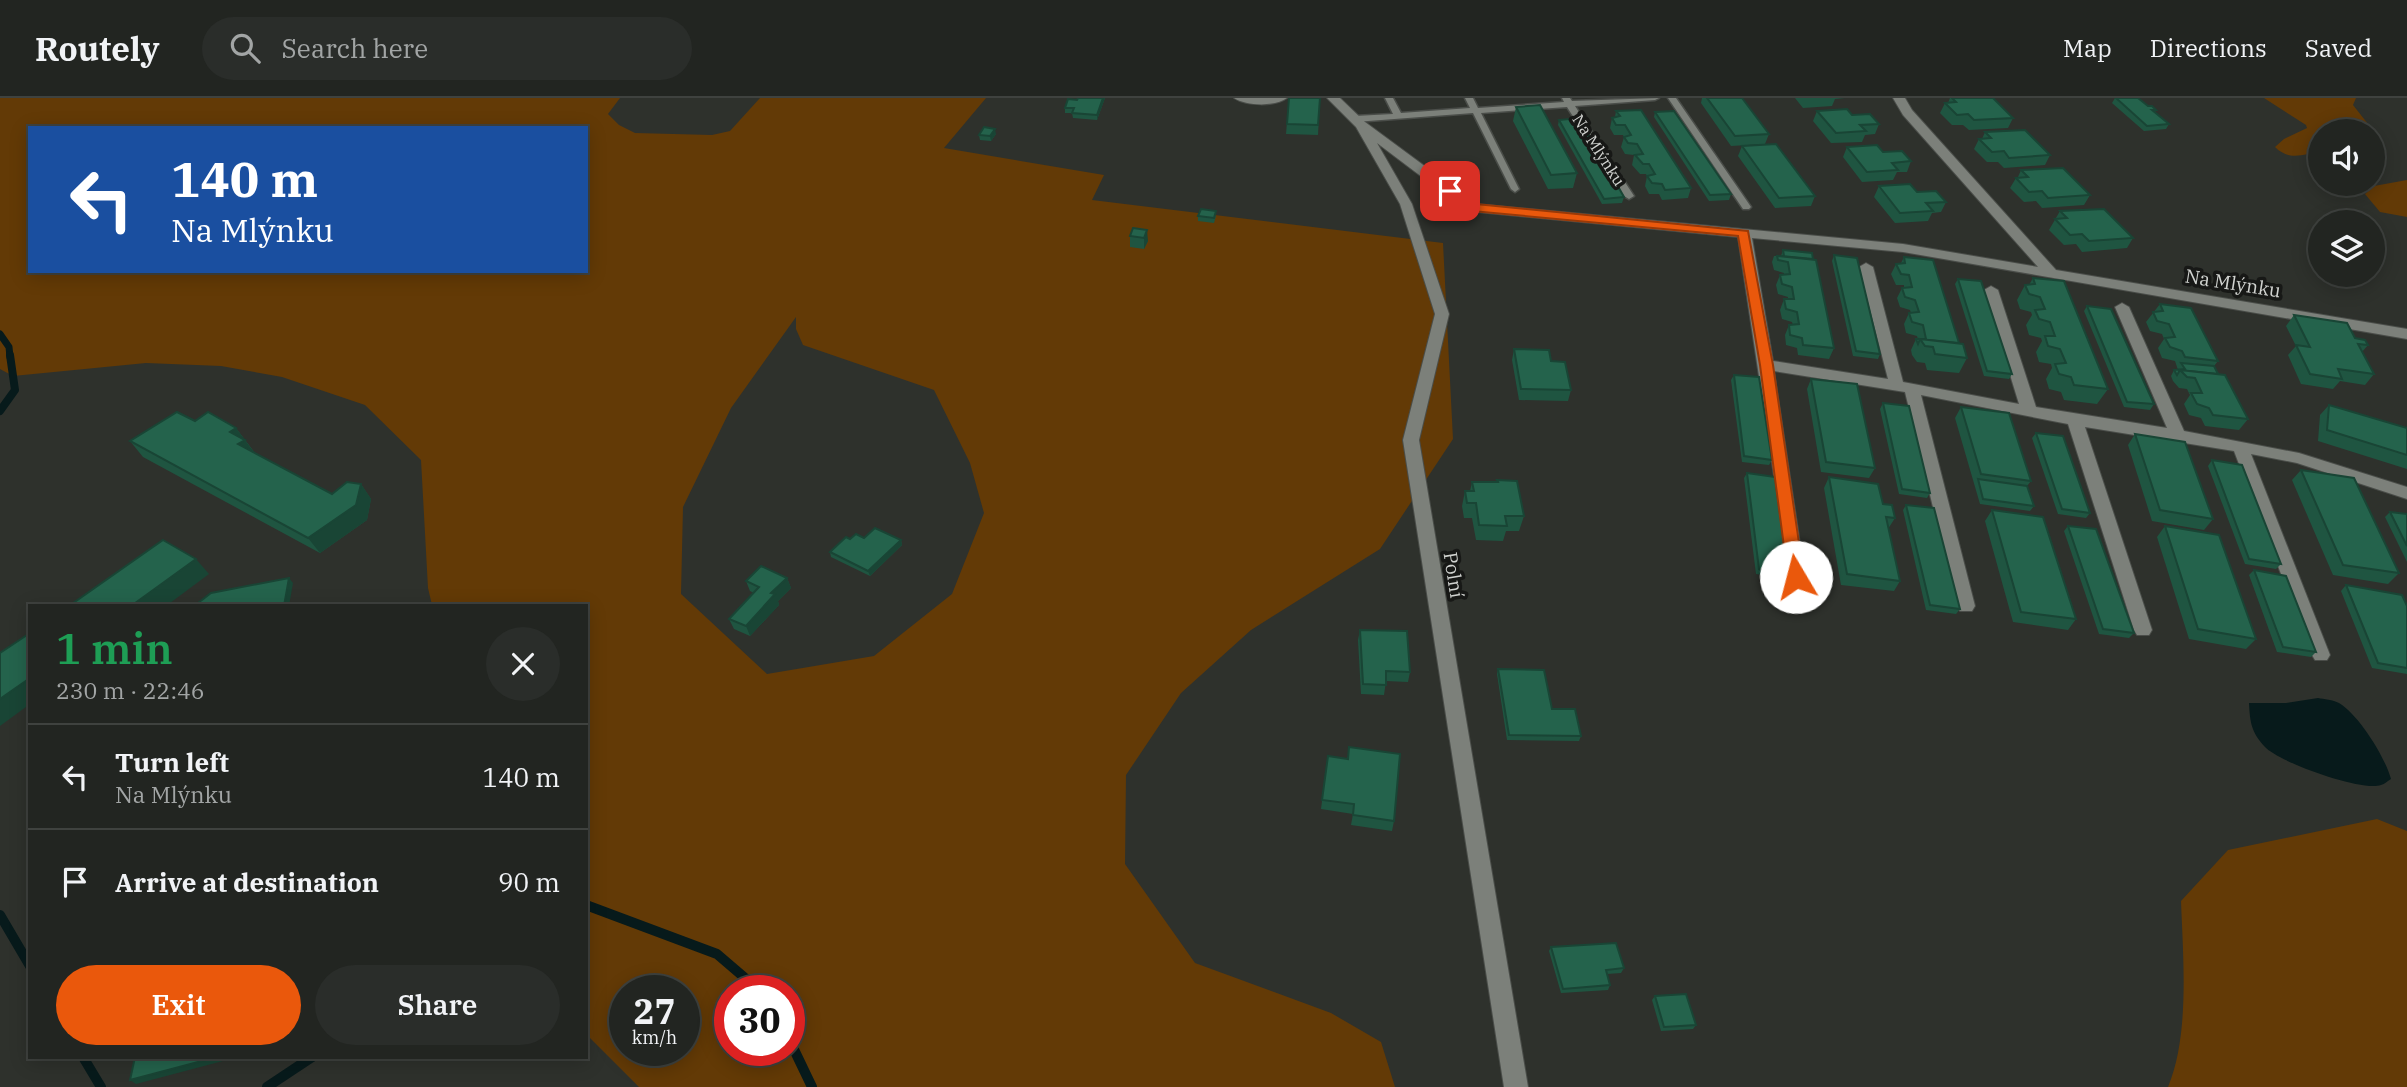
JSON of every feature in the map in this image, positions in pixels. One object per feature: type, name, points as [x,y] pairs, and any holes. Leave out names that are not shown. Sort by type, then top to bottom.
[{"type":"street","points":[[1240,98],[1281,98]]},
{"type":"street","name":"Polní","points":[[1333,98],[1358,122],[1406,204],[1443,314],[1411,440],[1516,1087]]},
{"type":"street","points":[[1899,98],[1907,112],[2052,274]]},
{"type":"street","name":"Na Mlýnku","points":[[1358,122],[1472,208],[1903,248],[2407,334]]},
{"type":"street","points":[[1744,233],[1796,577]]},
{"type":"street","points":[[1866,267],[1904,387],[1966,606]]},
{"type":"street","points":[[1991,290],[2029,410]]},
{"type":"street","points":[[2122,307],[2178,435]]},
{"type":"street","points":[[1766,365],[2299,458],[2407,492]]},
{"type":"street","points":[[2075,420],[2143,630]]},
{"type":"street","points":[[2241,448],[2321,655]]},
{"type":"lane","points":[[1389,98],[1398,115]]},
{"type":"lane","points":[[1469,98],[1515,189]]},
{"type":"lane","name":"Na Mlýnku","points":[[1358,122],[1398,115],[1476,111],[1568,101],[1655,98]]},
{"type":"lane","points":[[1672,98],[1746,207]]},
{"type":"lane","name":"Na Mlýnku","points":[[1568,101],[1629,195]]},
{"type":"shaded area","points":[[0,98],[620,98],[608,114],[619,125],[635,133],[712,135],[730,131],[760,98],[986,98],[944,148],[1104,175],[1092,200],[1443,243],[1453,439],[1380,549],[1251,630],[1181,693],[1126,775],[1125,864],[1195,963],[1331,1013],[1381,1042],[1395,1087],[639,1087],[618,1066],[700,1066],[700,975],[609,975],[609,1057],[588,1036],[588,604],[432,604],[428,588],[421,460],[365,405],[282,377],[221,366],[146,363],[13,376],[0,369]],"holes":[[[796,317],[796,329],[803,345],[934,390],[970,463],[984,513],[952,594],[874,656],[767,674],[681,594],[683,507],[731,408]]]},
{"type":"shaded area","points":[[2264,98],[2356,98],[2353,105],[2364,119],[2308,119],[2308,154],[2286,154],[2275,147],[2284,139],[2307,128]]},
{"type":"shaded area","points":[[2407,180],[2407,217],[2378,210],[2367,196],[2385,196],[2385,184]]},
{"type":"shaded area","points":[[2318,698],[2339,703],[2355,717],[2377,748],[2391,779],[2382,785],[2371,786],[2339,780],[2286,760],[2265,747],[2254,731],[2249,703],[2286,703]]},
{"type":"shaded area","points":[[2377,819],[2407,831],[2407,1087],[2168,1087],[2180,1044],[2182,1020],[2184,971],[2181,901],[2228,850]]},
{"type":"building","points":[[1103,98],[1097,115],[1072,113],[1074,108],[1065,108],[1068,99]]},
{"type":"building","points":[[1289,98],[1320,98],[1318,125],[1287,124]]},
{"type":"building","points":[[1707,98],[1742,98],[1769,134],[1735,136]]},
{"type":"building","points":[[1952,98],[1993,98],[2013,118],[1974,120],[1968,114],[1957,115],[1945,103],[1956,102]]},
{"type":"building","points":[[2116,98],[2138,98],[2152,106],[2156,110],[2152,110],[2169,124],[2147,126]]},
{"type":"building","points":[[1540,105],[1577,173],[1551,175],[1516,107]]},
{"type":"building","points":[[1847,109],[1852,115],[1870,114],[1879,124],[1860,125],[1866,131],[1836,133],[1817,111]]},
{"type":"building","points":[[1641,110],[1691,188],[1665,190],[1662,184],[1652,183],[1647,176],[1655,174],[1649,164],[1643,164],[1635,155],[1643,154],[1637,144],[1628,143],[1624,137],[1631,135],[1625,125],[1616,125],[1612,118],[1620,116],[1616,111]]},
{"type":"building","points":[[1674,111],[1731,194],[1710,195],[1655,112]]},
{"type":"building","points":[[1579,118],[1624,197],[1604,199],[1559,120]]},
{"type":"building","points":[[984,127],[995,129],[990,136],[979,135]]},
{"type":"building","points":[[2025,130],[2050,155],[2009,158],[2004,151],[1992,152],[1979,139],[1991,138],[1985,132]]},
{"type":"building","points":[[1776,144],[1815,196],[1779,198],[1742,146]]},
{"type":"building","points":[[1877,145],[1883,152],[1902,151],[1911,161],[1892,163],[1898,170],[1867,172],[1847,147]]},
{"type":"building","points":[[2063,168],[2090,195],[2048,198],[2042,191],[2029,192],[2016,178],[2028,177],[2021,170]]},
{"type":"building","points":[[1910,184],[1917,192],[1936,191],[1946,202],[1926,203],[1933,211],[1900,213],[1879,186]]},
{"type":"building","points":[[1201,209],[1216,211],[1214,218],[1198,216]]},
{"type":"building","points":[[2104,209],[2133,238],[2089,241],[2082,234],[2070,235],[2055,219],[2067,218],[2060,211]]},
{"type":"building","points":[[1133,228],[1147,230],[1144,238],[1130,236]]},
{"type":"building","points":[[1783,250],[1812,253],[1813,259],[1781,256],[1784,256]]},
{"type":"building","points":[[1834,255],[1857,258],[1880,354],[1856,351]]},
{"type":"building","points":[[1777,256],[1816,260],[1834,348],[1803,345],[1802,338],[1790,335],[1789,325],[1799,324],[1797,312],[1786,309],[1784,299],[1794,299],[1792,287],[1782,284],[1780,275],[1790,274],[1788,262],[1778,260]]},
{"type":"building","points":[[1904,257],[1933,260],[1959,343],[1920,339],[1926,339],[1923,325],[1912,322],[1909,313],[1919,312],[1915,300],[1905,297],[1902,288],[1912,287],[1909,275],[1901,274],[1896,264],[1905,263]]},
{"type":"building","points":[[2033,278],[2064,281],[2108,389],[2074,385],[2071,377],[2059,374],[2055,364],[2066,363],[2060,349],[2048,346],[2045,336],[2055,336],[2050,322],[2039,319],[2035,310],[2045,309],[2040,297],[2029,294],[2025,285],[2035,284]]},
{"type":"building","points":[[1958,279],[1981,281],[2012,374],[1987,371]]},
{"type":"building","points":[[2160,304],[2191,308],[2218,361],[2185,357],[2182,351],[2170,347],[2165,338],[2175,337],[2169,324],[2157,321],[2153,312],[2163,311]]},
{"type":"building","points":[[2087,306],[2111,309],[2154,404],[2127,402]]},
{"type":"building","points":[[2294,315],[2347,323],[2355,338],[2365,340],[2368,345],[2358,344],[2374,374],[2338,369],[2342,379],[2310,374],[2296,345],[2310,347]]},
{"type":"building","points":[[1920,339],[1963,344],[1967,358],[1935,354],[1933,347],[1925,346]]},
{"type":"building","points":[[1514,349],[1549,350],[1551,361],[1565,362],[1571,390],[1521,389]]},
{"type":"building","points":[[2181,363],[2214,366],[2218,374],[2180,370],[2177,375],[2174,370],[2185,369]]},
{"type":"building","points":[[2180,370],[2225,375],[2248,419],[2213,415],[2209,408],[2197,404],[2191,393],[2202,393],[2195,378],[2187,377]]},
{"type":"building","points":[[1734,375],[1759,377],[1772,460],[1744,456]]},
{"type":"building","points":[[1811,379],[1857,384],[1875,468],[1826,462]]},
{"type":"building","points":[[1883,403],[1909,406],[1930,493],[1902,489]]},
{"type":"building","points":[[2329,405],[2407,428],[2407,455],[2327,430]]},
{"type":"building","points":[[1961,407],[2009,413],[2031,481],[1981,474]]},
{"type":"building","points":[[177,412],[195,421],[208,412],[236,428],[230,432],[245,440],[238,444],[332,494],[347,482],[361,484],[356,505],[308,538],[130,441]]},
{"type":"building","points":[[2036,433],[2063,436],[2090,513],[2062,509]]},
{"type":"building","points":[[2135,434],[2185,442],[2213,519],[2160,510]]},
{"type":"building","points":[[2212,460],[2242,465],[2281,564],[2249,559]]},
{"type":"building","points":[[2301,470],[2354,478],[2399,573],[2343,565]]},
{"type":"building","points":[[1747,473],[1775,477],[1788,573],[1759,569]]},
{"type":"building","points":[[1829,477],[1878,484],[1883,504],[1892,505],[1895,518],[1886,517],[1900,581],[1847,574]]},
{"type":"building","points":[[1978,479],[2027,486],[2034,506],[1983,499]]},
{"type":"building","points":[[1497,480],[1517,481],[1524,516],[1505,516],[1507,526],[1479,525],[1476,503],[1467,503],[1465,491],[1474,491],[1472,482],[1498,482]]},
{"type":"building","points":[[1906,505],[1934,508],[1960,609],[1930,605]]},
{"type":"building","points":[[1992,510],[2043,517],[2076,619],[2021,612]]},
{"type":"building","points":[[2390,512],[2407,514],[2407,546]]},
{"type":"building","points":[[2068,526],[2096,529],[2134,633],[2103,629]]},
{"type":"building","points":[[2165,526],[2219,535],[2256,639],[2198,629]]},
{"type":"building","points":[[875,528],[901,540],[868,571],[830,552],[846,537],[850,539],[856,534],[864,538]]},
{"type":"building","points":[[163,540],[196,559],[134,604],[72,604]]},
{"type":"building","points":[[761,566],[787,578],[771,593],[775,594],[746,626],[729,619],[759,587],[746,581]]},
{"type":"building","points":[[2254,570],[2286,576],[2316,652],[2283,647]]},
{"type":"building","points":[[289,578],[284,604],[198,604],[211,593]]},
{"type":"building","points":[[2346,585],[2402,595],[2407,606],[2407,668],[2378,663]]},
{"type":"building","points":[[1360,630],[1407,631],[1410,672],[1386,671],[1386,685],[1363,684]]},
{"type":"building","points":[[28,634],[28,679],[0,699],[0,653]]},
{"type":"building","points":[[1498,669],[1544,670],[1552,709],[1575,709],[1581,736],[1509,735]]},
{"type":"building","points":[[1349,747],[1400,754],[1394,821],[1353,815],[1354,804],[1322,800],[1328,756],[1348,759]]},
{"type":"building","points":[[1616,943],[1624,968],[1606,970],[1610,985],[1563,989],[1551,947]]},
{"type":"building","points":[[1686,994],[1696,1025],[1664,1027],[1655,996]]},
{"type":"building","points":[[135,1059],[209,1059],[130,1080]]},
{"type":"waterway","points":[[0,334],[9,347],[10,357]]},
{"type":"waterway","points":[[0,411],[15,390],[10,355]]},
{"type":"waterway","points":[[588,906],[717,954],[742,975]]},
{"type":"waterway","points":[[0,915],[28,963]]},
{"type":"waterway","points":[[84,1059],[101,1087]]},
{"type":"waterway","points":[[267,1087],[309,1059]]},
{"type":"waterway","points":[[802,1066],[812,1087]]},
{"type":"route","points":[[1450,191],[1472,208],[1744,233],[1796,577]]}]
